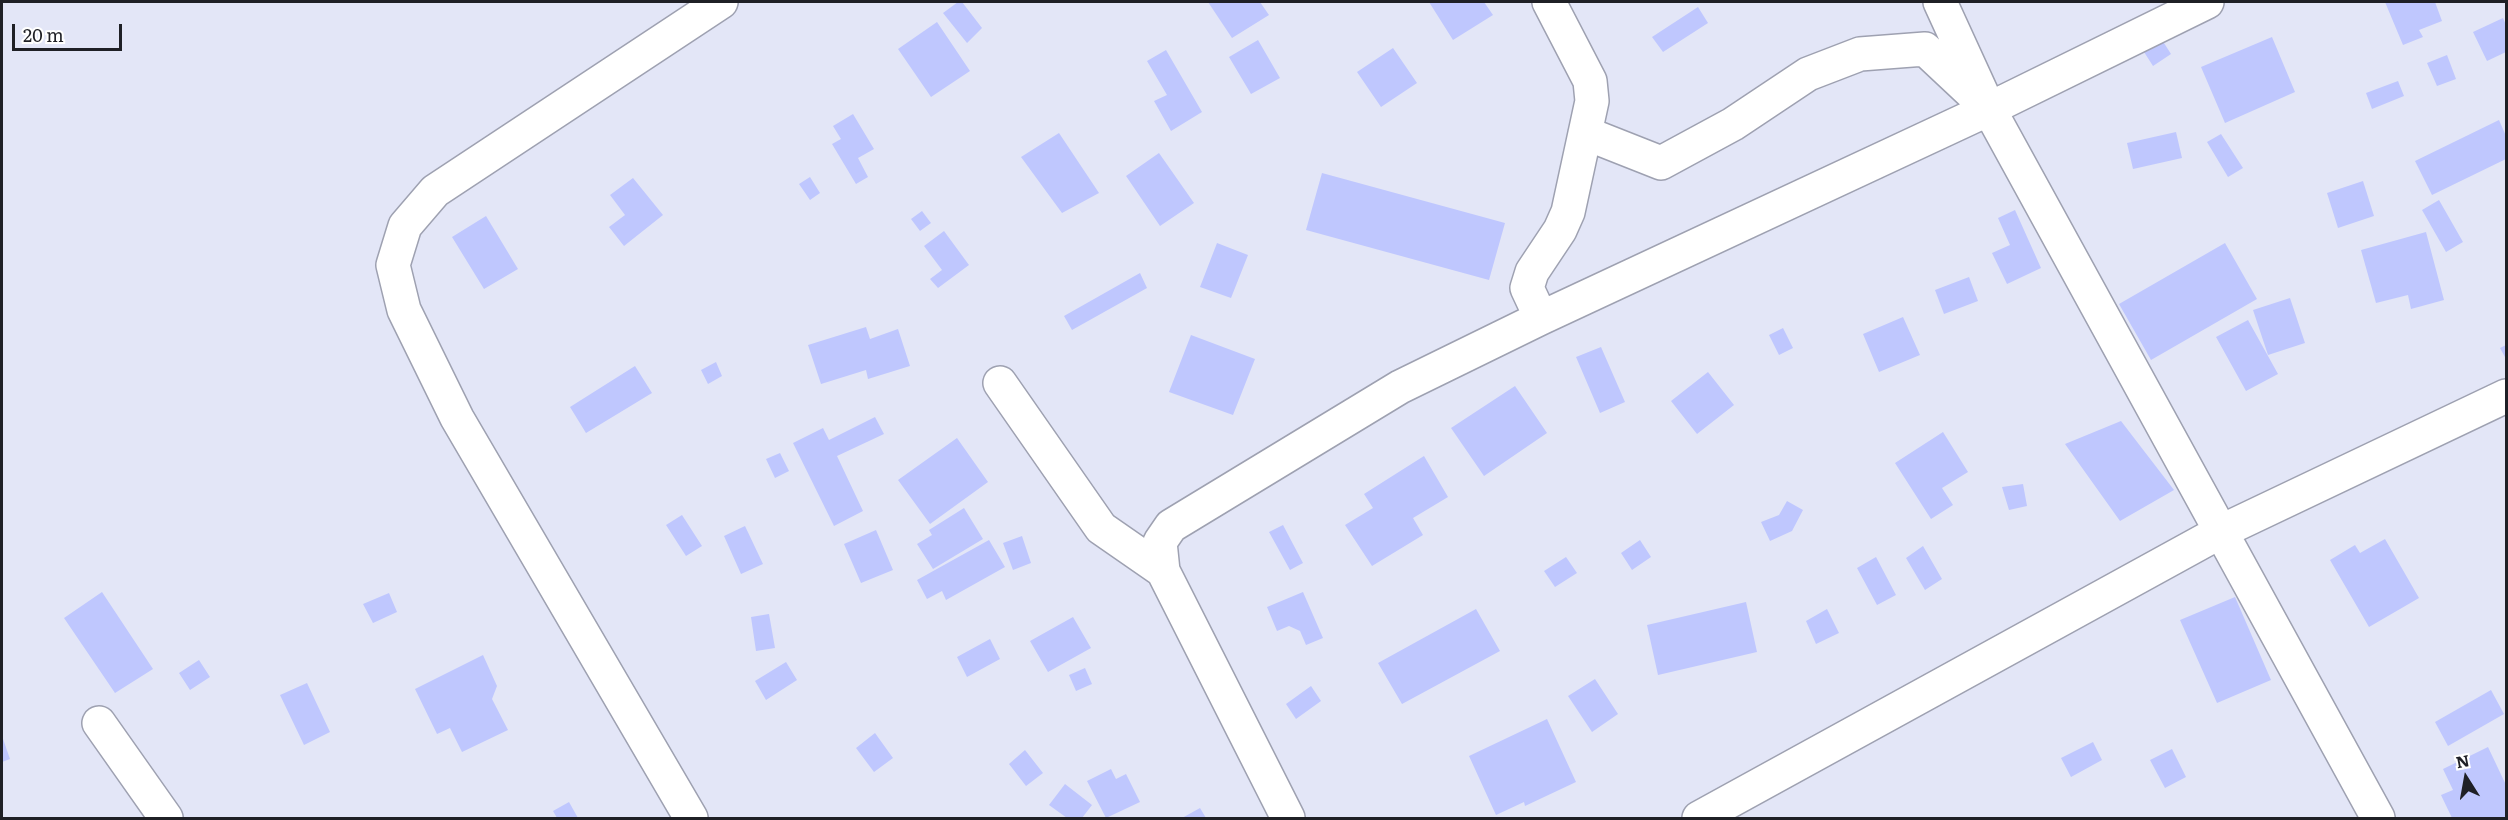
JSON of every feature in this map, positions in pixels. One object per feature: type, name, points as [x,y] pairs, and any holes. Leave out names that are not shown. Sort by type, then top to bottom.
[{"type":"street","points":[[691,819],[457,418],[404,310],[393,265],[405,226],[435,191],[721,2]]},
{"type":"street","points":[[1541,318],[1527,288],[1532,272],[1560,230],[1568,212],[1592,101],[1590,81],[1549,2]]},
{"type":"street","points":[[1940,2],[1989,110],[2378,819]]},
{"type":"street","points":[[1288,819],[1163,571],[1160,542],[1171,526],[1400,387],[1541,318],[1989,110],[2207,2]]},
{"type":"street","points":[[1586,132],[1661,163],[1733,124],[1808,74],[1860,54],[1925,49],[1989,110]]},
{"type":"street","points":[[1000,383],[1101,528],[1163,571]]},
{"type":"street","points":[[1699,819],[2220,532],[2506,396]]},
{"type":"street","points":[[99,723],[166,819]]},
{"type":"building","points":[[958,2],[962,2],[982,28],[967,43],[943,13]]},
{"type":"building","points":[[1208,2],[1260,2],[1269,15],[1232,38]]},
{"type":"building","points":[[1429,2],[1484,2],[1493,15],[1453,40]]},
{"type":"building","points":[[2385,2],[2435,2],[2442,21],[2419,30],[2423,37],[2403,45]]},
{"type":"building","points":[[1698,7],[1708,23],[1663,52],[1652,37]]},
{"type":"building","points":[[2503,18],[2506,25],[2506,52],[2487,61],[2473,32]]},
{"type":"building","points":[[937,22],[970,71],[931,97],[898,49]]},
{"type":"building","points":[[2155,29],[2171,54],[2153,66],[2137,41]]},
{"type":"building","points":[[2272,37],[2295,92],[2225,123],[2201,67]]},
{"type":"building","points":[[1258,40],[1280,78],[1251,94],[1229,57]]},
{"type":"building","points":[[1393,48],[1417,83],[1381,107],[1357,72]]},
{"type":"building","points":[[1166,50],[1202,112],[1171,131],[1154,101],[1167,95],[1147,61]]},
{"type":"building","points":[[2447,55],[2456,79],[2437,86],[2427,63]]},
{"type":"building","points":[[2398,81],[2404,96],[2372,109],[2366,93]]},
{"type":"building","points":[[853,114],[874,149],[858,158],[868,177],[856,184],[832,144],[841,139],[833,126]]},
{"type":"building","points":[[2499,120],[2506,136],[2506,159],[2432,195],[2415,161]]},
{"type":"building","points":[[2176,132],[2182,158],[2133,169],[2127,143]]},
{"type":"building","points":[[1059,133],[1099,193],[1062,213],[1021,157]]},
{"type":"building","points":[[2221,134],[2243,168],[2228,177],[2207,142]]},
{"type":"building","points":[[1159,153],[1194,203],[1160,226],[1126,176]]},
{"type":"building","points":[[1322,173],[1505,223],[1489,280],[1306,230]]},
{"type":"building","points":[[810,177],[820,193],[810,200],[799,184]]},
{"type":"building","points":[[633,178],[663,215],[624,246],[609,227],[625,215],[610,195]]},
{"type":"building","points":[[2363,181],[2374,216],[2338,228],[2327,193]]},
{"type":"building","points":[[2439,200],[2463,242],[2446,252],[2422,210]]},
{"type":"building","points":[[2015,210],[2041,268],[2007,284],[1992,253],[2010,245],[1998,218]]},
{"type":"building","points":[[922,211],[931,223],[920,231],[911,219]]},
{"type":"building","points":[[486,216],[518,269],[484,289],[452,237]]},
{"type":"building","points":[[944,231],[969,265],[938,288],[930,279],[942,270],[924,246]]},
{"type":"building","points":[[2426,232],[2444,300],[2411,309],[2408,295],[2376,303],[2361,250]]},
{"type":"building","points":[[1217,243],[1248,255],[1231,298],[1200,287]]},
{"type":"building","points":[[2225,243],[2257,299],[2151,360],[2119,304]]},
{"type":"building","points":[[1140,273],[1147,288],[1072,330],[1064,316]]},
{"type":"building","points":[[1969,277],[1978,301],[1944,314],[1935,290]]},
{"type":"building","points":[[2290,298],[2305,343],[2268,355],[2253,310]]},
{"type":"building","points":[[1903,317],[1920,355],[1879,372],[1863,334]]},
{"type":"building","points":[[2248,320],[2278,374],[2246,391],[2216,337]]},
{"type":"building","points":[[866,327],[870,339],[898,329],[910,366],[868,379],[866,370],[821,384],[808,345]]},
{"type":"building","points":[[1783,328],[1793,348],[1779,355],[1769,335]]},
{"type":"building","points":[[1191,335],[1255,359],[1233,415],[1169,392]]},
{"type":"building","points":[[2506,345],[2506,359],[2500,348]]},
{"type":"building","points":[[1601,347],[1625,402],[1600,413],[1576,357]]},
{"type":"building","points":[[716,362],[722,376],[708,384],[701,370]]},
{"type":"building","points":[[635,366],[652,393],[586,433],[570,407]]},
{"type":"building","points":[[1708,372],[1734,405],[1697,434],[1671,401]]},
{"type":"building","points":[[1515,386],[1547,433],[1484,476],[1451,428]]},
{"type":"building","points":[[875,417],[884,434],[837,456],[863,511],[834,526],[793,443],[823,428],[829,440]]},
{"type":"building","points":[[2121,421],[2174,490],[2120,521],[2065,444]]},
{"type":"building","points":[[1943,432],[1968,472],[1942,488],[1953,505],[1931,519],[1895,463]]},
{"type":"building","points":[[957,438],[988,482],[930,524],[898,480]]},
{"type":"building","points":[[780,453],[789,471],[775,478],[766,459]]},
{"type":"building","points":[[1424,456],[1448,497],[1413,518],[1423,535],[1372,566],[1345,525],[1373,508],[1364,494]]},
{"type":"building","points":[[2023,484],[2027,506],[2009,510],[2002,487]]},
{"type":"building","points":[[1787,501],[1803,510],[1792,531],[1770,541],[1761,522],[1779,515]]},
{"type":"building","points":[[964,508],[983,539],[933,569],[917,544],[932,535],[929,530]]},
{"type":"building","points":[[682,515],[702,546],[686,556],[666,525]]},
{"type":"building","points":[[1283,525],[1303,563],[1290,570],[1269,532]]},
{"type":"building","points":[[745,526],[763,564],[741,574],[724,536]]},
{"type":"building","points":[[876,530],[893,570],[861,583],[844,544]]},
{"type":"building","points":[[1022,536],[1031,563],[1013,570],[1003,543]]},
{"type":"building","points":[[2385,539],[2419,598],[2369,627],[2330,560],[2355,545],[2360,553]]},
{"type":"building","points":[[989,540],[1005,567],[946,600],[942,591],[927,599],[917,580]]},
{"type":"building","points":[[1640,540],[1651,557],[1632,570],[1621,553]]},
{"type":"building","points":[[1923,546],[1942,579],[1925,590],[1906,558]]},
{"type":"building","points":[[1566,557],[1577,573],[1555,587],[1544,571]]},
{"type":"building","points":[[1876,557],[1896,595],[1877,605],[1857,568]]},
{"type":"building","points":[[102,592],[153,669],[115,693],[64,618]]},
{"type":"building","points":[[1303,592],[1323,638],[1306,645],[1300,631],[1289,626],[1277,631],[1267,607]]},
{"type":"building","points":[[389,593],[397,612],[373,623],[363,604]]},
{"type":"building","points":[[2235,597],[2271,680],[2217,703],[2180,620]]},
{"type":"building","points":[[1746,602],[1757,652],[1658,675],[1647,625]]},
{"type":"building","points":[[1476,609],[1500,651],[1402,704],[1378,663]]},
{"type":"building","points":[[1827,609],[1839,633],[1816,644],[1806,621]]},
{"type":"building","points":[[769,614],[775,648],[756,651],[751,617]]},
{"type":"building","points":[[1073,617],[1091,648],[1048,672],[1030,641]]},
{"type":"building","points":[[990,639],[1000,659],[967,677],[957,657]]},
{"type":"building","points":[[483,655],[497,686],[492,699],[508,730],[462,752],[450,728],[437,734],[415,689]]},
{"type":"building","points":[[199,660],[210,677],[190,690],[179,673]]},
{"type":"building","points":[[786,662],[797,680],[766,700],[755,681]]},
{"type":"building","points":[[1085,668],[1092,684],[1076,691],[1069,675]]},
{"type":"building","points":[[1595,679],[1618,714],[1592,732],[1568,696]]},
{"type":"building","points":[[307,683],[330,732],[304,745],[280,695]]},
{"type":"building","points":[[1311,686],[1321,701],[1296,719],[1286,704]]},
{"type":"building","points":[[2491,690],[2504,714],[2448,746],[2435,722]]},
{"type":"building","points":[[1547,719],[1576,782],[1525,806],[1524,802],[1496,815],[1469,756]]},
{"type":"building","points":[[875,733],[893,758],[874,772],[856,748]]},
{"type":"building","points":[[2,736],[10,759],[2,762]]},
{"type":"building","points":[[2093,742],[2102,760],[2071,777],[2061,758]]},
{"type":"building","points":[[2488,747],[2506,785],[2506,818],[2452,818],[2441,795],[2453,790],[2443,769]]},
{"type":"building","points":[[2172,749],[2186,777],[2165,788],[2150,760]]},
{"type":"building","points":[[1025,750],[1043,773],[1026,786],[1009,764]]},
{"type":"building","points":[[1111,769],[1116,779],[1126,774],[1140,802],[1106,818],[1087,781]]},
{"type":"building","points":[[1065,784],[1092,805],[1082,818],[1067,818],[1049,805]]},
{"type":"building","points":[[569,802],[578,818],[557,818],[553,811]]},
{"type":"building","points":[[1200,808],[1206,818],[1182,818]]}]
